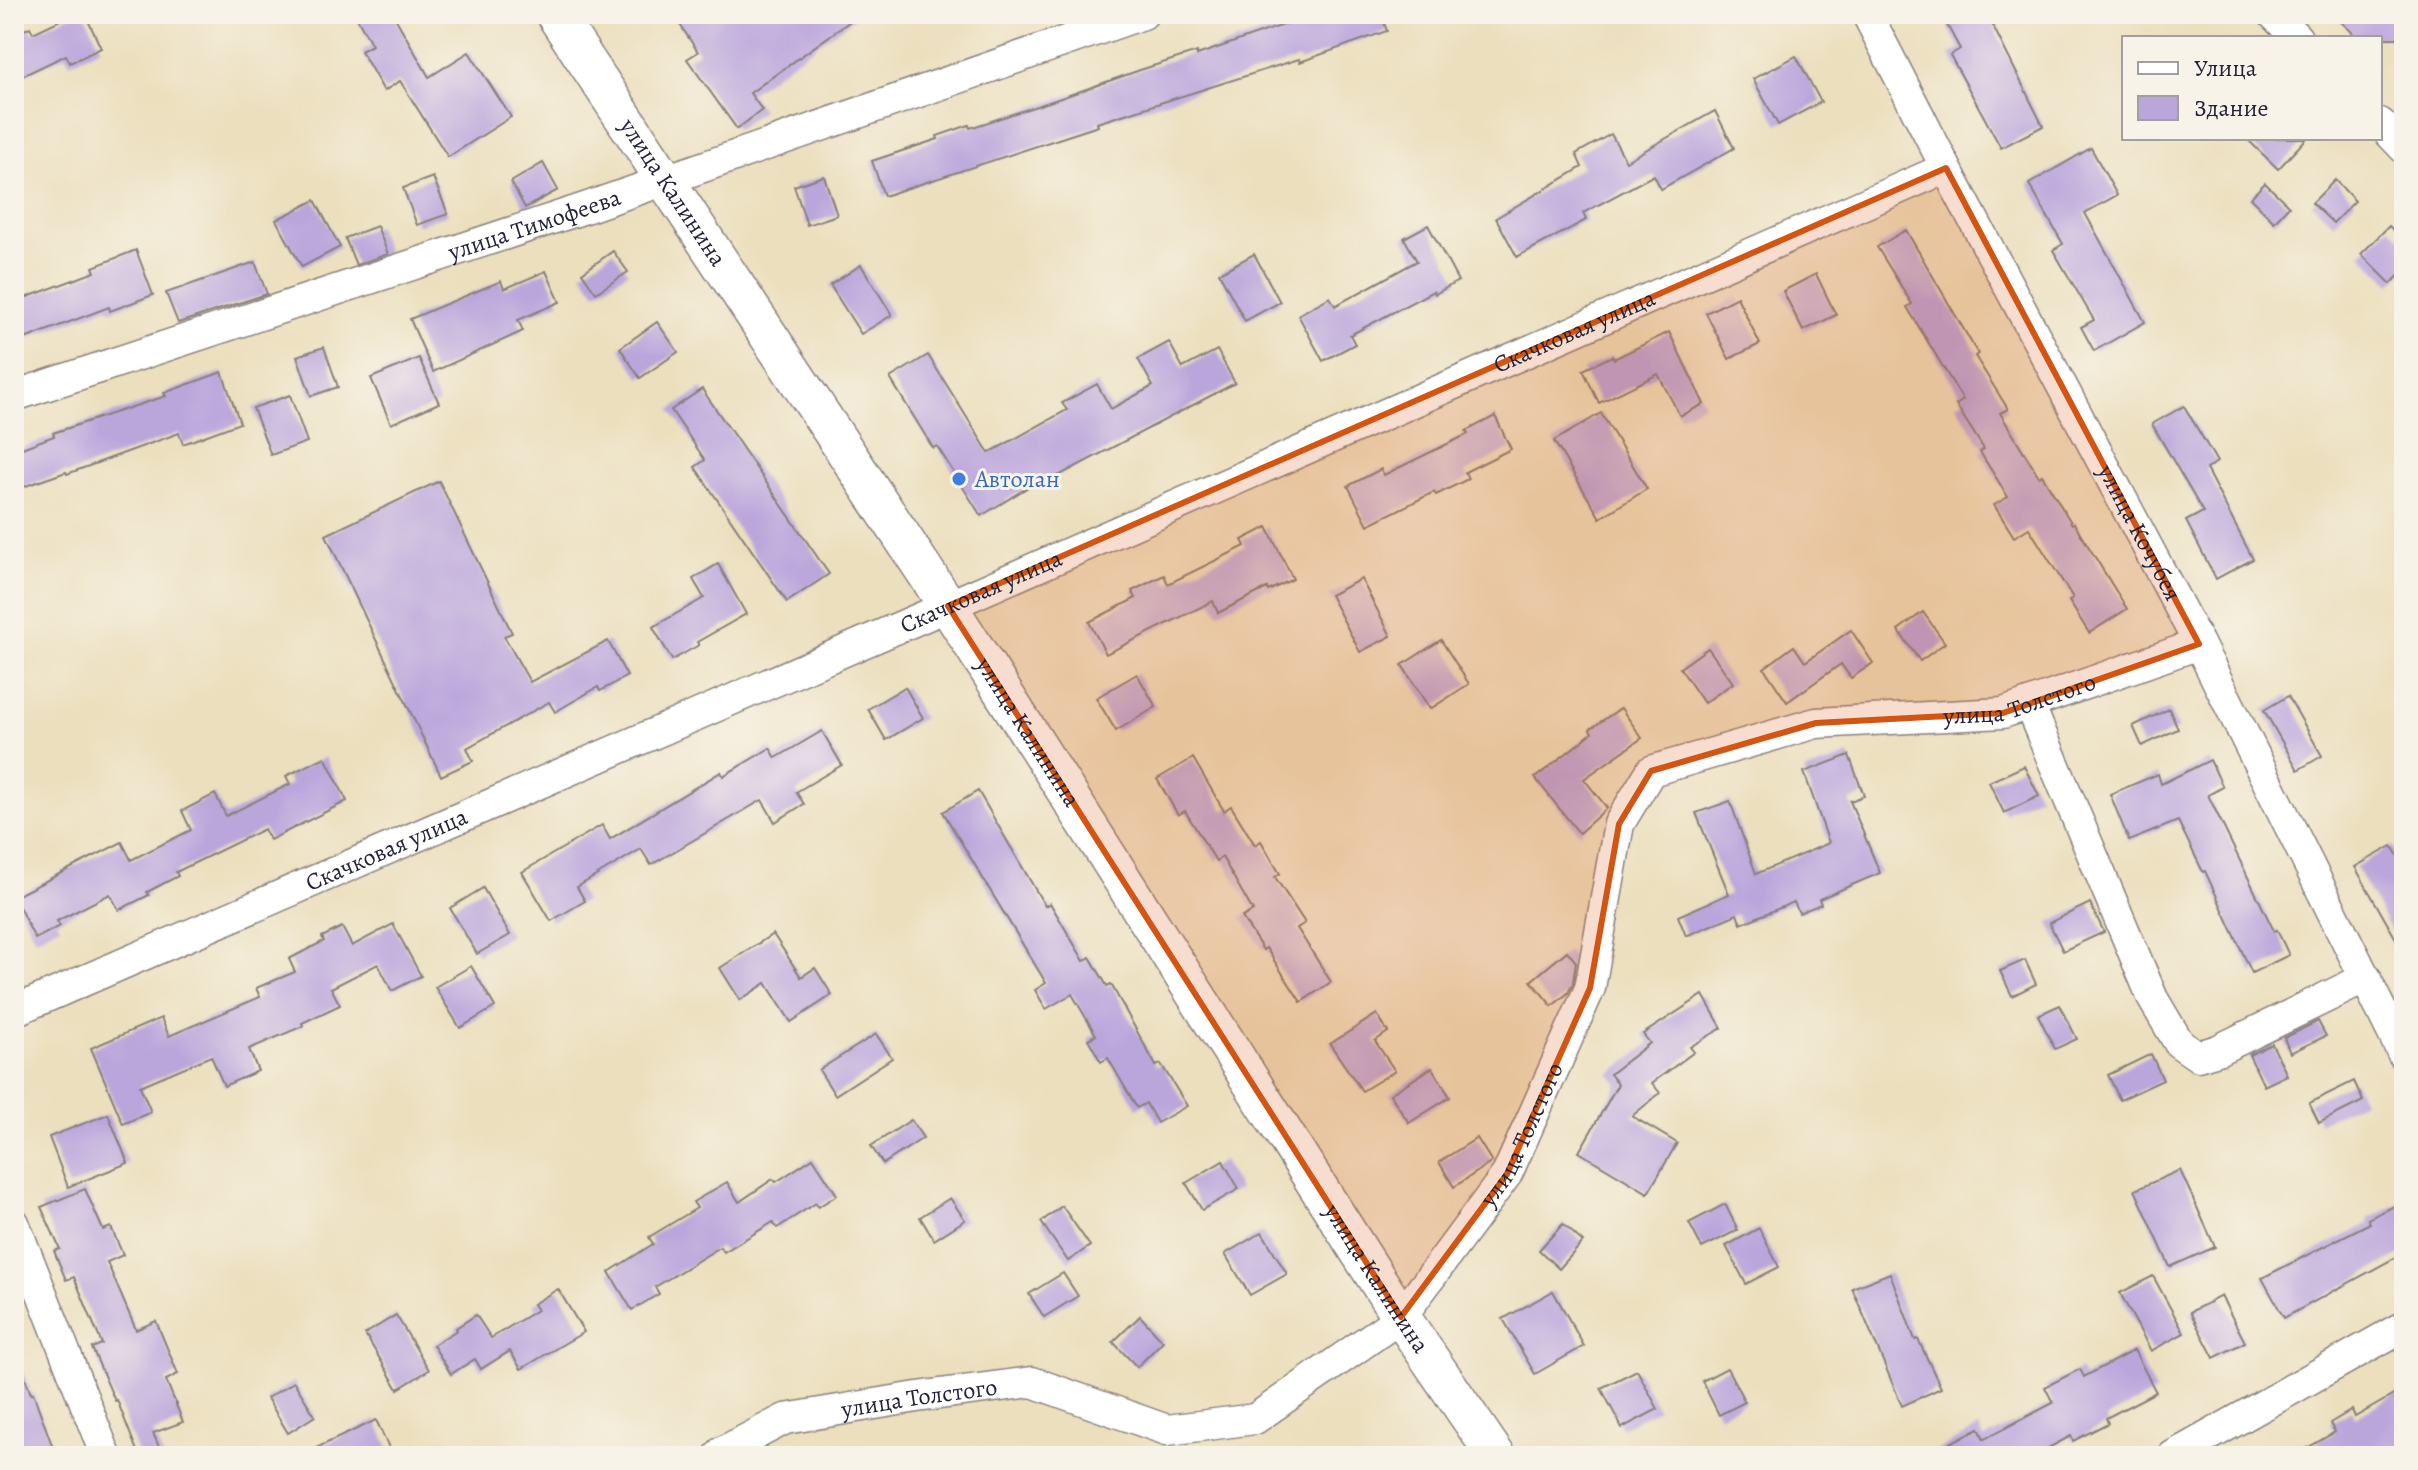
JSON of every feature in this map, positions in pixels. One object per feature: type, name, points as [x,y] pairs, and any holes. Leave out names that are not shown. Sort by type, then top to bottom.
[{"type":"main road","name":"улица Калинина","points":[[555,14],[948,606],[1401,1317],[1496,1456]]},
{"type":"street","name":"улица Тимофеева","points":[[14,396],[664,181],[1143,14]]},
{"type":"street","name":"улица Кочубея","points":[[1867,14],[2199,644],[2404,1056]]},
{"type":"street","points":[[2273,14],[2295,36]]},
{"type":"street","points":[[2382,125],[2404,148]]},
{"type":"street","name":"Скачковая улица","points":[[14,1011],[1946,168]]},
{"type":"street","name":"улица Толстого","points":[[719,1456],[785,1419],[1032,1382],[1167,1430],[1255,1419],[1401,1317],[1507,1174],[1590,988],[1619,824],[1651,771],[1816,723],[2003,713],[2199,644]]},
{"type":"street","points":[[2029,704],[2153,999],[2179,1043],[2198,1056],[2218,1050],[2366,978]]},
{"type":"street","points":[[14,1223],[106,1456]]},
{"type":"street","points":[[2173,1456],[2404,1326]]},
{"type":"highlighted area","points":[[1946,168],[2199,644],[2003,713],[1816,723],[1651,771],[1619,824],[1590,988],[1507,1174],[1401,1317],[948,606]]},
{"type":"building","points":[[73,14],[85,14],[101,48],[70,63],[66,55],[14,80],[14,35],[30,27],[33,33]]},
{"type":"building","points":[[355,14],[393,14],[429,77],[469,52],[511,117],[448,157],[400,81],[384,91],[361,51],[372,45]]},
{"type":"building","points":[[673,14],[860,14],[750,93],[762,110],[737,129],[687,59],[698,52]]},
{"type":"building","points":[[1315,14],[1381,14],[1387,31],[1300,62],[1299,59],[1097,123],[1098,126],[884,196],[872,161],[969,125],[970,128]]},
{"type":"building","points":[[1941,14],[1987,14],[2043,126],[2001,148],[1950,55],[1960,49]]},
{"type":"building","points":[[2333,14],[2404,14],[2404,38],[2356,36]]},
{"type":"building","points":[[1796,56],[1821,102],[1778,125],[1753,79]]},
{"type":"building","points":[[1715,111],[1734,148],[1661,189],[1654,175],[1583,213],[1586,220],[1517,257],[1496,218],[1582,167],[1576,154],[1611,134],[1626,161]]},
{"type":"building","points":[[2248,140],[2305,140],[2278,169]]},
{"type":"building","points":[[2091,148],[2117,195],[2085,213],[2145,322],[2094,351],[2081,327],[2094,320],[2053,250],[2063,244],[2029,184]]},
{"type":"building","points":[[543,163],[558,190],[525,208],[511,182]]},
{"type":"building","points":[[824,176],[837,215],[807,225],[794,186]]},
{"type":"building","points":[[433,177],[448,214],[417,225],[403,188]]},
{"type":"building","points":[[2335,180],[2355,201],[2333,223],[2312,203]]},
{"type":"building","points":[[2265,183],[2289,206],[2274,222],[2250,198]]},
{"type":"building","points":[[315,200],[340,247],[302,267],[276,220]]},
{"type":"building","points":[[1428,225],[1458,281],[1350,335],[1355,344],[1323,361],[1298,315],[1330,297],[1335,306],[1417,261],[1404,238]]},
{"type":"building","points":[[377,226],[388,254],[356,265],[345,238]]},
{"type":"building","points":[[2389,226],[2404,241],[2404,270],[2391,284],[2361,254]]},
{"type":"building","points":[[1906,230],[1978,354],[1975,356],[2008,409],[2000,413],[2127,609],[2089,633],[2069,601],[2073,598],[2029,528],[2014,537],[1994,505],[2008,497],[1980,452],[1984,449],[1956,405],[1963,400],[1907,307],[1912,304],[1877,247]]},
{"type":"building","points":[[136,250],[153,295],[110,311],[109,307],[14,343],[14,302],[95,272],[93,267]]},
{"type":"building","points":[[613,251],[628,272],[596,293],[582,273]]},
{"type":"building","points":[[1254,254],[1280,302],[1245,321],[1219,273]]},
{"type":"building","points":[[255,262],[267,294],[178,323],[166,293]]},
{"type":"building","points":[[861,265],[892,315],[861,334],[830,285]]},
{"type":"building","points":[[546,271],[560,302],[518,320],[523,331],[433,372],[410,319],[501,281],[504,289]]},
{"type":"building","points":[[1816,274],[1836,315],[1803,331],[1783,291]]},
{"type":"building","points":[[1737,297],[1760,344],[1729,359],[1706,313]]},
{"type":"building","points":[[657,322],[678,352],[640,378],[620,348]]},
{"type":"building","points":[[1669,332],[1704,404],[1680,416],[1658,374],[1599,403],[1583,370],[1612,356],[1614,359]]},
{"type":"building","points":[[1169,342],[1183,368],[1217,350],[1235,383],[1041,485],[1038,481],[981,516],[937,446],[933,448],[890,378],[928,355],[989,453],[1067,410],[1062,403],[1097,384],[1111,409],[1153,386],[1138,359]]},
{"type":"building","points":[[324,347],[338,387],[311,396],[297,356]]},
{"type":"building","points":[[419,358],[439,403],[391,424],[371,378]]},
{"type":"building","points":[[222,372],[240,423],[183,444],[179,433],[14,490],[14,451],[54,436],[53,433],[166,396],[164,393]]},
{"type":"building","points":[[702,389],[829,574],[787,602],[695,467],[705,460],[671,410]]},
{"type":"building","points":[[290,395],[307,442],[271,455],[253,408]]},
{"type":"building","points":[[2184,406],[2217,462],[2206,469],[2253,559],[2216,579],[2186,521],[2203,512],[2152,424]]},
{"type":"building","points":[[1601,413],[1647,489],[1600,518],[1554,441]]},
{"type":"building","points":[[1495,416],[1511,449],[1465,472],[1468,479],[1368,525],[1348,486],[1381,469],[1384,475],[1468,434],[1466,431]]},
{"type":"building","points":[[439,481],[512,633],[504,636],[530,682],[608,641],[627,676],[600,691],[598,687],[555,712],[549,702],[467,748],[473,761],[441,776],[326,535]]},
{"type":"building","points":[[1267,527],[1293,579],[1268,591],[1267,588],[1218,613],[1213,601],[1106,654],[1089,622],[1136,598],[1132,591],[1164,575],[1168,584],[1245,546],[1242,540]]},
{"type":"building","points":[[718,564],[746,614],[672,660],[653,627],[704,598],[693,579]]},
{"type":"building","points":[[1361,579],[1391,636],[1360,652],[1330,595]]},
{"type":"building","points":[[1923,612],[1945,643],[1920,661],[1898,630]]},
{"type":"building","points":[[1851,630],[1873,663],[1851,678],[1841,664],[1787,702],[1764,668],[1794,646],[1805,662]]},
{"type":"building","points":[[1441,640],[1469,684],[1430,709],[1402,665]]},
{"type":"building","points":[[1708,648],[1733,683],[1704,703],[1680,668]]},
{"type":"building","points":[[1137,674],[1156,707],[1116,731],[1096,698]]},
{"type":"building","points":[[905,687],[923,718],[886,740],[868,709]]},
{"type":"building","points":[[2288,696],[2322,756],[2298,770],[2264,710]]},
{"type":"building","points":[[1621,708],[1642,738],[1584,779],[1607,808],[1579,833],[1535,778],[1592,733],[1590,729]]},
{"type":"building","points":[[2169,709],[2178,729],[2142,746],[2133,726]]},
{"type":"building","points":[[822,731],[842,765],[796,792],[804,804],[775,822],[762,800],[651,865],[641,849],[577,887],[585,901],[551,921],[522,872],[602,825],[610,839],[721,772],[723,776],[770,748],[776,758]]},
{"type":"building","points":[[1849,755],[1864,796],[1850,801],[1880,873],[1819,899],[1821,904],[1799,913],[1794,902],[1741,924],[1737,914],[1686,936],[1678,916],[1729,894],[1696,813],[1730,801],[1756,874],[1829,843],[1804,772]]},
{"type":"building","points":[[325,757],[347,801],[270,840],[264,829],[176,872],[178,876],[119,910],[110,894],[57,921],[60,926],[35,939],[14,897],[122,842],[131,860],[191,830],[182,811],[215,794],[226,816],[290,784],[286,776]]},
{"type":"building","points":[[1193,758],[1224,811],[1231,806],[1255,845],[1261,841],[1280,874],[1275,877],[1305,923],[1297,928],[1331,982],[1301,1002],[1242,917],[1253,911],[1222,857],[1216,861],[1185,811],[1178,815],[1157,779]]},
{"type":"building","points":[[2210,760],[2223,787],[2208,795],[2274,931],[2277,930],[2289,955],[2252,973],[2178,821],[2129,841],[2110,794],[2158,774],[2161,784]]},
{"type":"building","points":[[2024,766],[2039,796],[2004,813],[1989,782]]},
{"type":"building","points":[[978,791],[1045,906],[1050,903],[1084,961],[1090,957],[1107,986],[1111,984],[1156,1066],[1161,1064],[1187,1106],[1157,1123],[1146,1103],[1137,1108],[1108,1058],[1101,1062],[1088,1039],[1096,1035],[1072,994],[1046,1009],[1035,990],[1046,983],[943,812]]},
{"type":"building","points":[[2392,846],[2404,866],[2404,953],[2355,867]]},
{"type":"building","points":[[483,888],[510,935],[477,954],[450,908]]},
{"type":"building","points":[[2090,903],[2104,932],[2063,951],[2049,923]]},
{"type":"building","points":[[393,924],[421,976],[392,991],[378,964],[331,988],[340,1005],[302,1023],[303,1026],[249,1049],[258,1071],[224,1086],[211,1056],[140,1086],[151,1112],[123,1124],[91,1048],[161,1018],[169,1036],[260,997],[256,988],[295,972],[289,959],[324,941],[322,937],[342,927],[352,946]]},
{"type":"building","points":[[773,934],[801,977],[815,968],[832,995],[791,1022],[766,983],[740,1000],[720,968]]},
{"type":"building","points":[[1567,951],[1576,962],[1573,983],[1568,993],[1552,1006],[1531,981]]},
{"type":"building","points":[[2025,960],[2036,984],[2012,996],[2000,971]]},
{"type":"building","points":[[471,966],[495,1007],[460,1028],[435,987]]},
{"type":"building","points":[[1703,995],[1722,1028],[1690,1047],[1694,1052],[1652,1083],[1660,1093],[1632,1116],[1677,1143],[1648,1193],[1579,1152],[1618,1084],[1610,1074],[1650,1043],[1643,1034]]},
{"type":"building","points":[[2060,1005],[2077,1039],[2055,1049],[2038,1015]]},
{"type":"building","points":[[1377,1014],[1388,1032],[1375,1041],[1395,1071],[1362,1091],[1330,1044]]},
{"type":"building","points":[[2318,1021],[2326,1036],[2290,1053],[2284,1038]]},
{"type":"building","points":[[876,1034],[892,1058],[835,1095],[819,1070]]},
{"type":"building","points":[[2272,1044],[2287,1075],[2264,1086],[2249,1055]]},
{"type":"building","points":[[2151,1054],[2163,1080],[2120,1100],[2108,1075]]},
{"type":"building","points":[[1432,1068],[1450,1097],[1409,1123],[1390,1094]]},
{"type":"building","points":[[2354,1081],[2363,1101],[2319,1123],[2309,1103]]},
{"type":"building","points":[[108,1114],[128,1163],[68,1187],[49,1137]]},
{"type":"building","points":[[911,1120],[923,1138],[883,1164],[871,1146]]},
{"type":"building","points":[[1477,1138],[1492,1162],[1454,1187],[1439,1162]]},
{"type":"building","points":[[813,1158],[837,1195],[818,1207],[816,1203],[777,1228],[773,1222],[724,1252],[720,1247],[655,1287],[659,1294],[632,1310],[609,1272],[653,1244],[649,1237],[697,1208],[693,1202],[727,1182],[739,1202]]},
{"type":"building","points":[[1223,1161],[1239,1189],[1202,1210],[1186,1183]]},
{"type":"building","points":[[2180,1170],[2215,1247],[2170,1267],[2135,1190]]},
{"type":"building","points":[[85,1189],[103,1230],[111,1227],[123,1255],[107,1262],[136,1330],[156,1321],[178,1374],[166,1380],[183,1422],[153,1433],[163,1456],[139,1456],[92,1348],[102,1344],[74,1277],[66,1280],[54,1251],[60,1249],[41,1207]]},
{"type":"building","points":[[950,1198],[965,1220],[934,1240],[920,1217]]},
{"type":"building","points":[[2404,1201],[2404,1253],[2284,1318],[2262,1278],[2370,1223],[2368,1219]]},
{"type":"building","points":[[1725,1204],[1738,1230],[1702,1248],[1689,1223]]},
{"type":"building","points":[[1062,1206],[1090,1246],[1068,1261],[1041,1222]]},
{"type":"building","points":[[1563,1224],[1583,1242],[1559,1269],[1539,1250]]},
{"type":"building","points":[[1759,1228],[1779,1267],[1746,1284],[1726,1246]]},
{"type":"building","points":[[1262,1232],[1287,1274],[1250,1295],[1225,1254]]},
{"type":"building","points":[[1063,1273],[1078,1296],[1044,1317],[1029,1294]]},
{"type":"building","points":[[1890,1273],[1915,1340],[1918,1339],[1941,1388],[1902,1406],[1852,1288]]},
{"type":"building","points":[[2153,1276],[2184,1333],[2151,1351],[2120,1293]]},
{"type":"building","points":[[558,1289],[584,1332],[521,1369],[510,1351],[481,1369],[475,1359],[451,1374],[433,1345],[476,1315],[491,1338],[537,1310],[533,1304]]},
{"type":"building","points":[[1553,1291],[1584,1346],[1535,1374],[1503,1319]]},
{"type":"building","points":[[2221,1296],[2245,1342],[2214,1358],[2190,1312]]},
{"type":"building","points":[[396,1315],[429,1370],[398,1389],[365,1334]]},
{"type":"building","points":[[1140,1316],[1163,1341],[1137,1367],[1113,1342]]},
{"type":"building","points":[[2134,1350],[2156,1392],[2106,1418],[2108,1423],[2073,1441],[2071,1436],[2033,1456],[1926,1456],[1979,1428],[1984,1439],[2053,1403],[2045,1387],[2080,1369],[2084,1377]]},
{"type":"building","points":[[17,1355],[56,1456],[23,1456],[14,1430],[14,1356]]},
{"type":"building","points":[[1727,1368],[1745,1402],[1719,1415],[1702,1381]]},
{"type":"building","points":[[1637,1370],[1658,1409],[1622,1428],[1601,1388]]},
{"type":"building","points":[[294,1382],[315,1416],[288,1433],[267,1398]]},
{"type":"building","points":[[2397,1393],[2404,1405],[2404,1456],[2293,1456],[2335,1432],[2330,1423],[2352,1410],[2355,1417]]},
{"type":"building","points":[[376,1420],[393,1456],[299,1456]]},
{"type":"place","name":"Автолан","points":[[959,479]]}]
